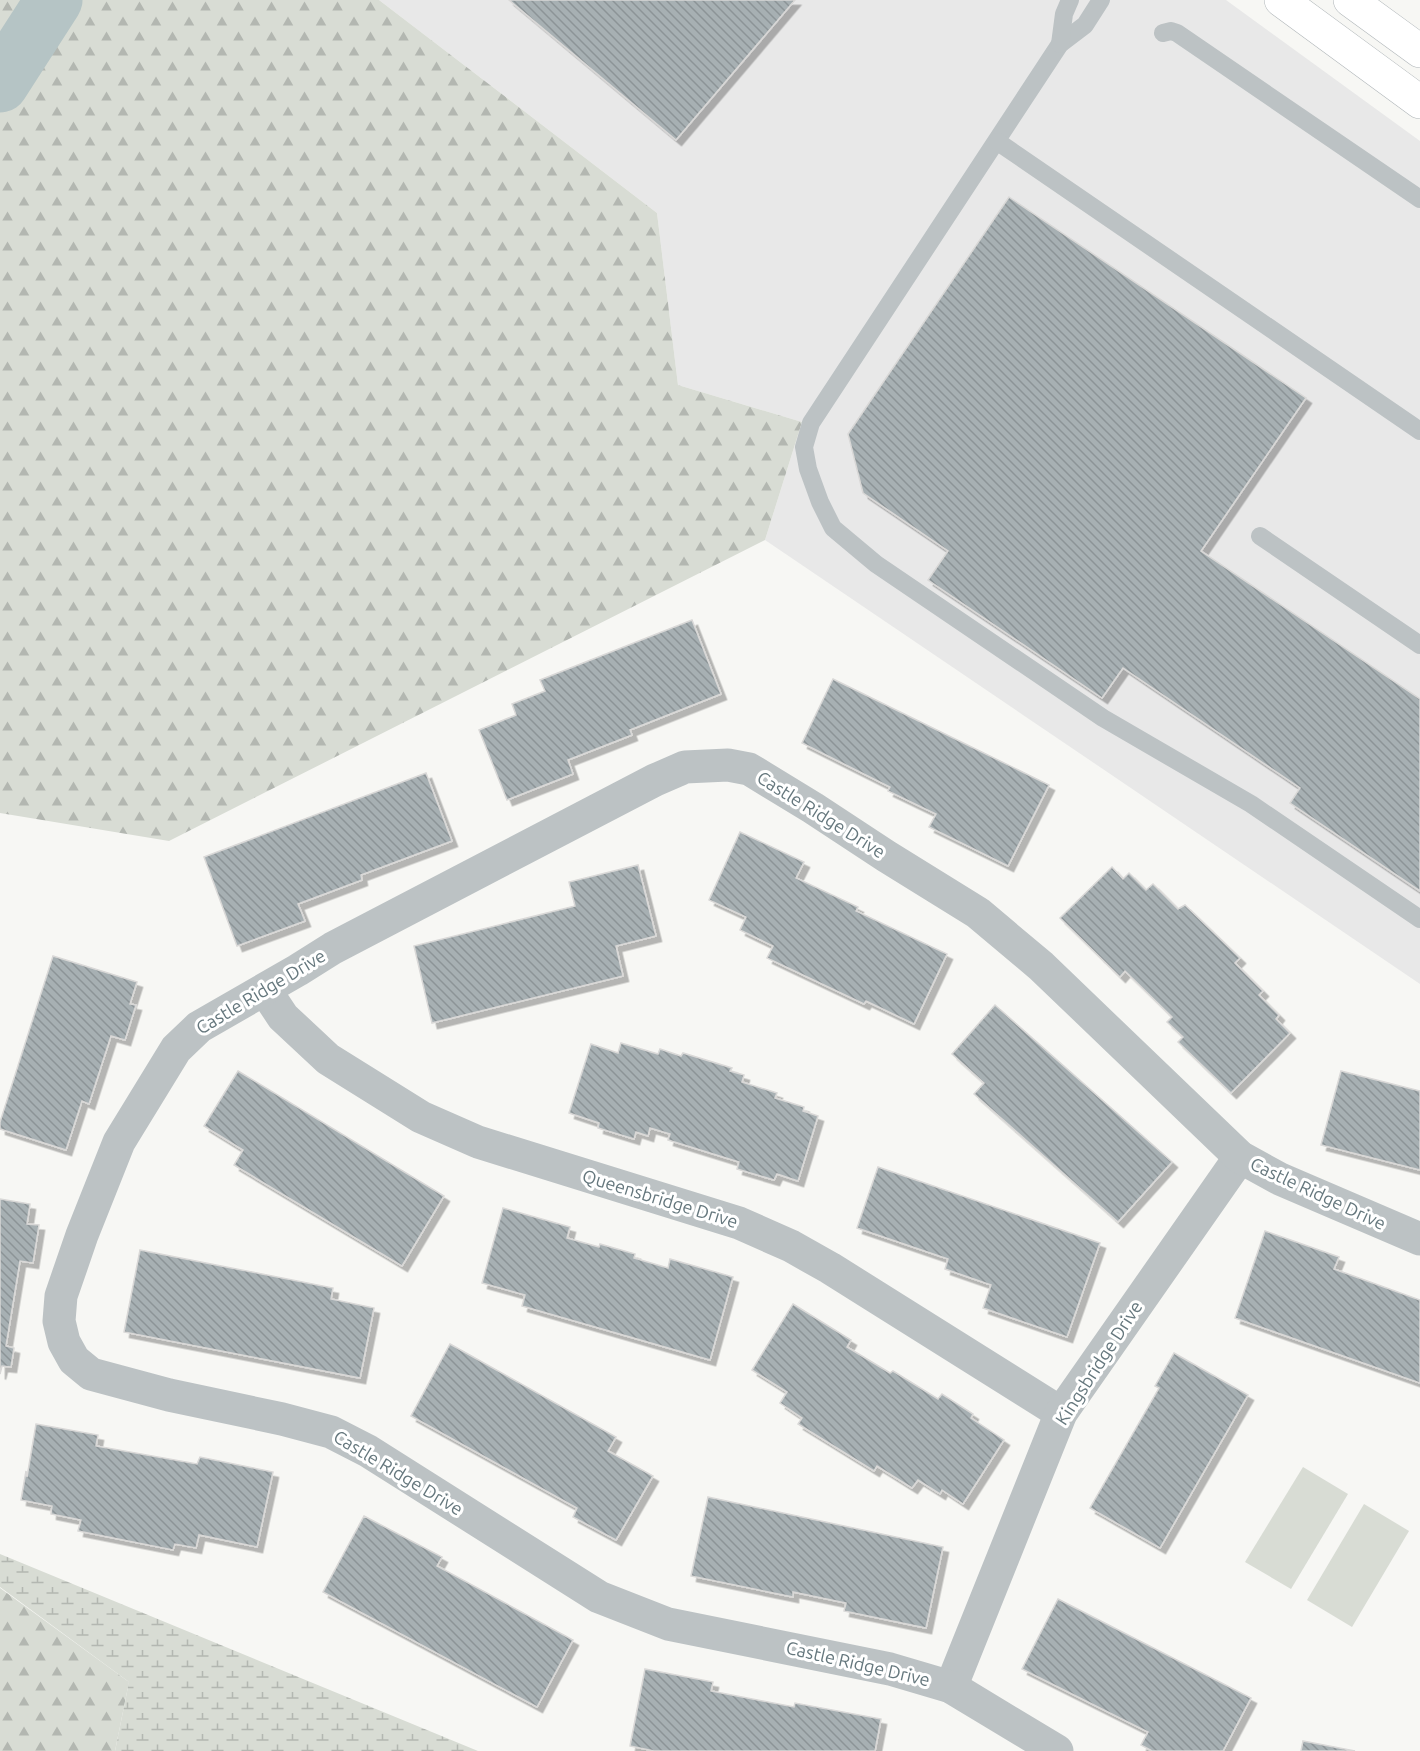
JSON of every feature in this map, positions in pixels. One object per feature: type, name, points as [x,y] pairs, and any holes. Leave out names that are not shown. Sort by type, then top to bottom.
[{"type":"main road","points":[[1281,0],[1420,102]]},
{"type":"main road","points":[[1350,0],[1420,51]]},
{"type":"street","name":"Castle Ridge Drive","points":[[1056,1751],[951,1687],[890,1669],[668,1624],[599,1598],[368,1451],[331,1432],[169,1395],[92,1374],[74,1360],[64,1342],[59,1321],[61,1296],[82,1235],[119,1142],[176,1049],[199,1027],[333,948],[655,780],[685,767],[728,765],[749,770],[768,780],[978,913],[1041,966],[1240,1157],[1280,1179],[1420,1239]]},
{"type":"street","name":"Queensbridge Drive","points":[[265,990],[283,1017],[328,1059],[421,1117],[478,1142],[739,1223],[791,1246],[1061,1413]]},
{"type":"street","name":"Kingsbridge Drive","points":[[951,1687],[1061,1413],[1240,1157]]},
{"type":"lane","points":[[1060,45],[1064,14],[1070,0]]},
{"type":"lane","points":[[1101,0],[1085,25],[1060,45],[811,423],[804,447],[808,469],[820,502],[833,528],[876,564],[1103,718],[1251,804],[1420,919]]},
{"type":"lane","points":[[1163,33],[1171,31],[1177,33],[1420,200]]},
{"type":"lane","points":[[998,142],[1420,431]]},
{"type":"lane","points":[[1260,536],[1420,645]]},
{"type":"shaded area","points":[[379,0],[1226,0],[1420,141],[1420,984],[765,540],[802,422],[678,385],[657,213]]},
{"type":"green space","points":[[0,0],[379,0],[657,213],[678,385],[802,422],[765,540],[169,841],[0,813]]},
{"type":"green space","points":[[1303,1467],[1348,1494],[1291,1589],[1245,1562]]},
{"type":"green space","points":[[1364,1504],[1409,1531],[1352,1627],[1307,1600]]},
{"type":"green space","points":[[0,1554],[478,1751],[115,1751],[129,1682],[0,1587]]},
{"type":"green space","points":[[0,1588],[129,1682],[115,1751],[0,1751]]},
{"type":"building","points":[[509,0],[795,0],[676,140]]},
{"type":"building","points":[[1009,197],[1306,398],[1201,551],[1420,699],[1420,891],[1290,803],[1300,788],[1123,668],[1102,698],[928,580],[948,551],[863,493],[848,434]]},
{"type":"building","points":[[692,620],[721,694],[630,730],[632,735],[568,760],[573,774],[507,800],[479,730],[516,715],[512,704],[545,691],[540,680]]},
{"type":"building","points":[[833,679],[1049,785],[1008,866],[929,827],[936,814],[888,791],[890,787],[802,743]]},
{"type":"building","points":[[426,773],[452,841],[361,875],[362,880],[298,904],[305,921],[237,946],[204,857]]},
{"type":"building","points":[[740,832],[804,862],[796,878],[858,907],[856,911],[947,954],[914,1024],[866,1001],[864,1004],[767,958],[773,946],[740,930],[746,917],[709,900]]},
{"type":"building","points":[[638,865],[656,936],[616,946],[623,976],[432,1023],[414,946],[575,906],[569,882]]},
{"type":"building","points":[[1112,867],[1123,879],[1129,873],[1146,890],[1153,884],[1178,909],[1185,905],[1240,958],[1235,963],[1263,991],[1259,995],[1279,1015],[1276,1019],[1290,1033],[1231,1093],[1178,1042],[1183,1037],[1167,1022],[1172,1017],[1125,971],[1120,977],[1060,918]]},
{"type":"building","points":[[53,956],[137,982],[130,1004],[136,1005],[125,1040],[111,1036],[89,1104],[82,1101],[66,1150],[0,1129],[0,1122]]},
{"type":"building","points":[[995,1005],[1172,1162],[1118,1222],[974,1094],[984,1083],[952,1054]]},
{"type":"building","points":[[621,1043],[658,1054],[660,1049],[681,1056],[683,1053],[732,1068],[730,1071],[744,1075],[742,1082],[777,1093],[775,1098],[804,1107],[803,1111],[818,1116],[798,1181],[777,1174],[774,1180],[737,1169],[739,1162],[668,1140],[670,1134],[650,1128],[648,1136],[636,1132],[634,1139],[598,1128],[599,1123],[569,1113],[591,1044],[618,1053]]},
{"type":"building","points":[[238,1071],[444,1196],[402,1266],[234,1165],[243,1150],[204,1126]]},
{"type":"building","points":[[1341,1071],[1420,1091],[1420,1170],[1321,1145]]},
{"type":"building","points":[[878,1167],[1100,1243],[1067,1337],[983,1308],[991,1285],[945,1269],[948,1259],[857,1228]]},
{"type":"building","points":[[0,1199],[30,1204],[27,1224],[39,1225],[33,1263],[20,1261],[6,1346],[14,1348],[11,1367],[2,1366],[0,1374]]},
{"type":"building","points":[[503,1208],[570,1227],[567,1238],[635,1254],[634,1258],[668,1268],[670,1259],[733,1277],[710,1360],[522,1306],[525,1295],[482,1283]]},
{"type":"building","points":[[1265,1231],[1339,1257],[1334,1269],[1420,1300],[1420,1383],[1235,1318]]},
{"type":"building","points":[[140,1250],[333,1288],[331,1299],[374,1308],[360,1378],[124,1332]]},
{"type":"building","points":[[793,1304],[851,1340],[847,1347],[890,1373],[893,1371],[938,1399],[942,1394],[973,1414],[971,1418],[1004,1440],[963,1504],[942,1490],[940,1494],[918,1480],[912,1488],[877,1466],[874,1471],[798,1424],[802,1418],[780,1403],[787,1392],[752,1370]]},
{"type":"building","points":[[450,1344],[616,1437],[608,1451],[653,1476],[616,1540],[573,1517],[577,1508],[411,1416]]},
{"type":"building","points":[[1174,1353],[1248,1395],[1160,1548],[1090,1508],[1159,1388],[1155,1386]]},
{"type":"building","points":[[36,1424],[98,1435],[96,1446],[197,1464],[200,1457],[273,1472],[257,1547],[199,1535],[196,1548],[175,1544],[173,1550],[78,1531],[81,1520],[51,1514],[52,1506],[21,1500]]},
{"type":"building","points":[[708,1497],[943,1547],[926,1628],[844,1611],[846,1603],[793,1592],[793,1597],[691,1576]]},
{"type":"building","points":[[364,1516],[442,1557],[437,1566],[573,1640],[537,1707],[323,1592]]},
{"type":"building","points":[[1058,1599],[1251,1698],[1223,1751],[1152,1751],[1141,1745],[1148,1732],[1022,1669]]},
{"type":"building","points":[[645,1669],[713,1682],[711,1691],[794,1707],[795,1703],[881,1719],[875,1751],[654,1751],[630,1746]]},
{"type":"building","points":[[1303,1741],[1355,1751],[1301,1751]]},
{"type":"waterway","points":[[0,84],[54,0]]}]
